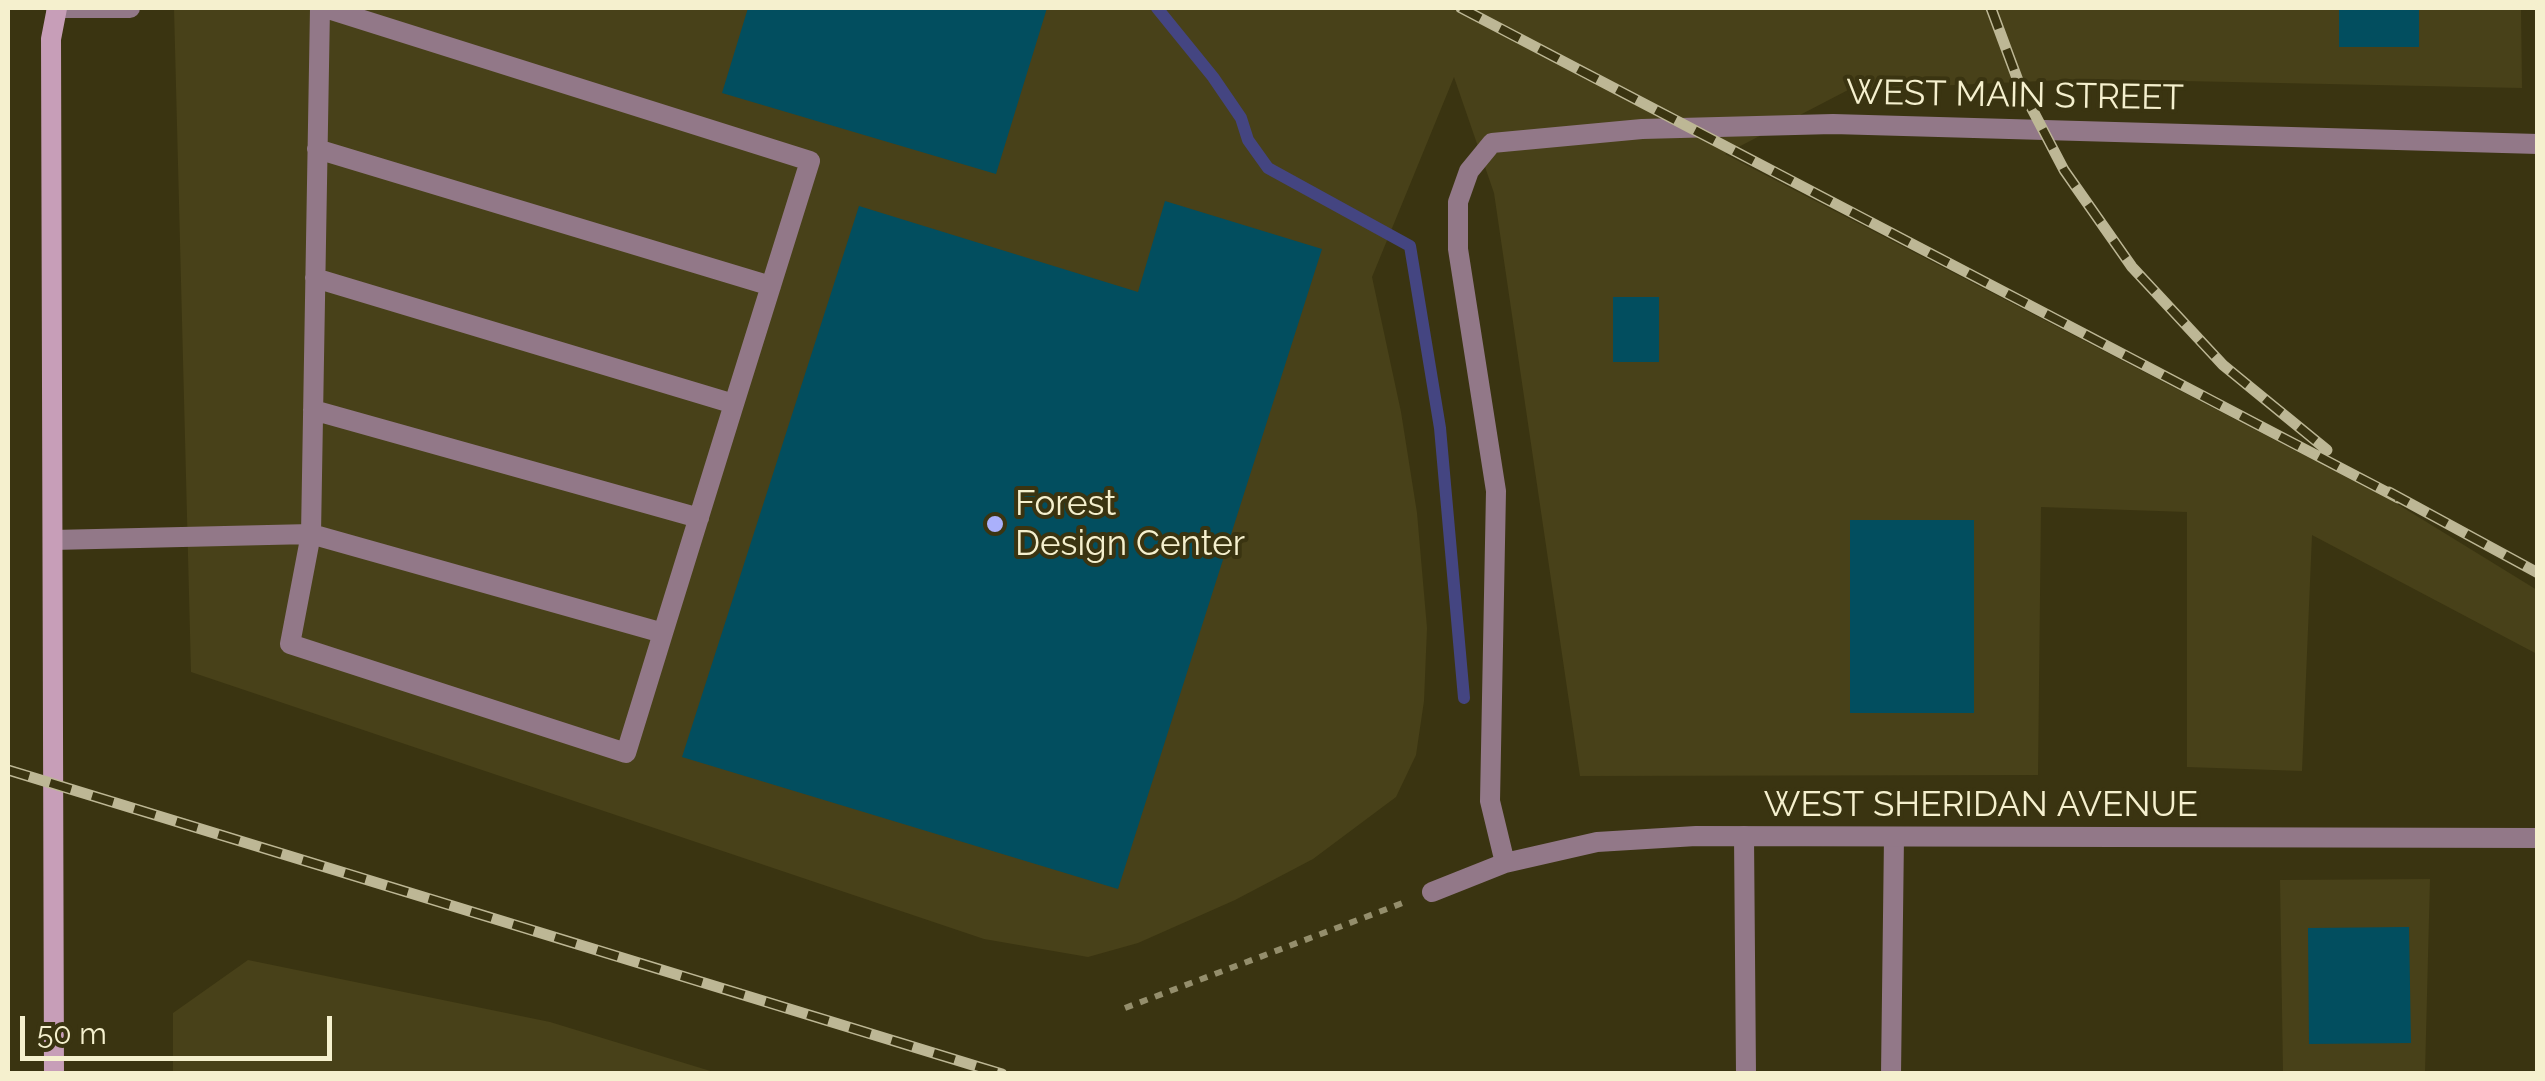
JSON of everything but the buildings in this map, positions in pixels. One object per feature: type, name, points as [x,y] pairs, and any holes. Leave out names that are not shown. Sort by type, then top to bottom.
[{"type":"main road","points":[[46,8],[51,38],[54,1074]]},
{"type":"main road","points":[[51,38],[56,8]]},
{"type":"street","points":[[56,8],[130,8]]},
{"type":"street","points":[[323,8],[810,161],[626,753],[290,644],[310,534],[317,150],[323,8]]},
{"type":"street","name":"WEST MAIN STREET","points":[[1505,863],[1490,801],[1496,490],[1458,249],[1458,202],[1469,171],[1492,142],[1642,129],[1833,124],[2538,144]]},
{"type":"street","points":[[317,150],[771,286]]},
{"type":"street","points":[[315,278],[734,404]]},
{"type":"street","points":[[313,410],[699,518]]},
{"type":"street","points":[[53,540],[310,534],[663,633]]},
{"type":"street","points":[[1744,836],[1746,1074]]},
{"type":"street","name":"WEST SHERIDAN AVENUE","points":[[1432,892],[1505,863],[1597,842],[1744,836],[2538,838]]},
{"type":"street","points":[[1891,1074],[1894,837]]},
{"type":"path","points":[[1126,1008],[1432,892]]},
{"type":"shaded area","points":[[174,8],[2521,8],[2522,88],[2085,79],[1848,90],[1725,154],[2394,502],[2537,590],[2537,654],[2312,535],[2302,771],[2187,767],[2187,512],[2041,507],[2038,775],[1580,776],[1494,193],[1454,77],[1372,277],[1401,412],[1417,513],[1427,628],[1424,701],[1416,755],[1396,797],[1313,859],[1235,900],[1138,943],[1088,957],[984,939],[191,672]]},
{"type":"shaded area","points":[[2430,879],[2425,1073],[2283,1073],[2280,880]]},
{"type":"shaded area","points":[[248,960],[550,1022],[717,1073],[173,1073],[173,1013]]},
{"type":"waterway","points":[[1157,8],[1213,77],[1268,168],[1410,246],[1440,428],[1464,698]]},
{"type":"railway","points":[[1461,8],[2398,498]]},
{"type":"railway","points":[[1991,8],[2020,86],[2064,170],[2132,267],[2223,365],[2327,450]]},
{"type":"railway","points":[[2389,492],[2538,573]]},
{"type":"railway","points":[[8,770],[1002,1074]]},
{"type":"place","name":"Forest Design Center","points":[[995,524]]}]
